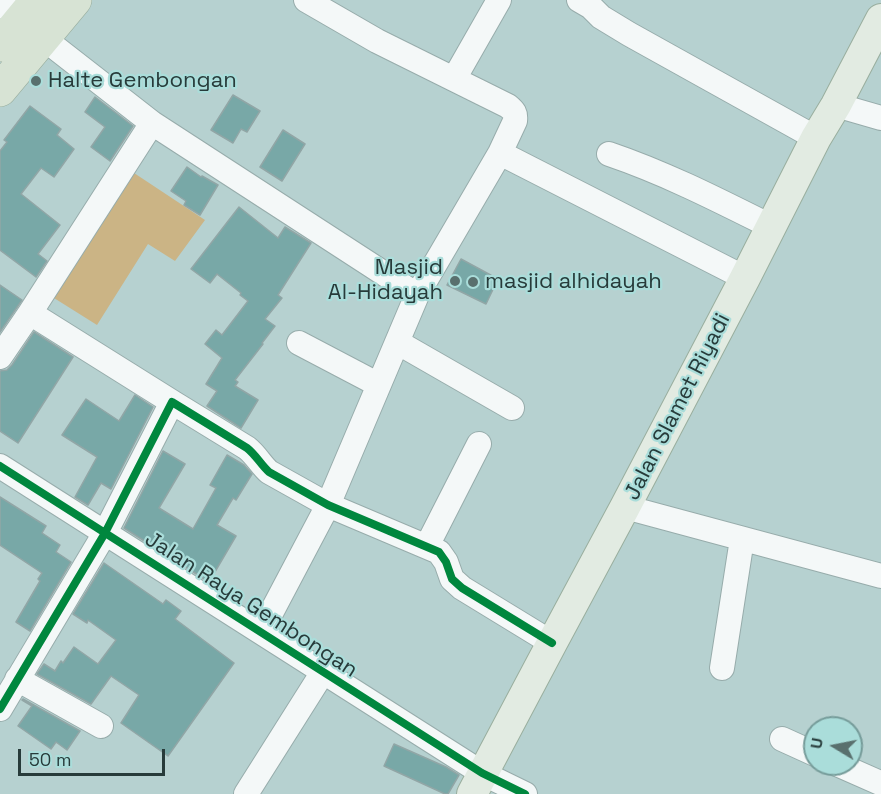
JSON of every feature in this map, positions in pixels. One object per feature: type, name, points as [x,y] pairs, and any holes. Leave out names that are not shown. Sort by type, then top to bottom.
[{"type":"highway","points":[[0,90],[20,21],[75,0]]},
{"type":"main road","name":"Jalan Slamet Riyadi","points":[[477,784],[625,507],[816,138],[881,19]]},
{"type":"street","points":[[261,632],[328,505],[417,295],[500,153],[516,115],[508,106],[377,41],[306,0]]},
{"type":"street","points":[[454,79],[499,0]]},
{"type":"street","points":[[579,0],[629,34],[816,138]]},
{"type":"street","points":[[20,21],[152,123],[417,295]]},
{"type":"street","points":[[836,105],[881,118]]},
{"type":"street","points":[[0,357],[152,123]]},
{"type":"street","points":[[500,153],[745,278]]},
{"type":"street","points":[[609,154],[704,193],[770,226]]},
{"type":"street","points":[[30,312],[247,448],[269,472],[328,505],[439,552],[446,562],[452,579],[462,588],[552,642]]},
{"type":"street","points":[[397,342],[512,408]]},
{"type":"street","points":[[299,343],[379,386]]},
{"type":"street","points":[[0,709],[105,533],[172,402]]},
{"type":"street","points":[[427,546],[479,444]]},
{"type":"street","name":"Jalan Raya Gembongan","points":[[0,466],[323,672],[477,784],[525,794]]},
{"type":"street","points":[[625,507],[881,576]]},
{"type":"street","points":[[722,668],[742,539]]},
{"type":"street","points":[[246,794],[323,672]]},
{"type":"street","points":[[17,679],[101,726]]},
{"type":"street","points":[[782,740],[803,749]]},
{"type":"street","points":[[859,776],[878,786]]},
{"type":"shaded area","points":[[128,169],[205,220],[175,261],[148,244],[97,325],[46,293]]},
{"type":"building","points":[[233,95],[260,111],[247,132],[241,129],[233,143],[211,130]]},
{"type":"building","points":[[95,97],[133,126],[110,161],[91,147],[105,127],[85,112]]},
{"type":"building","points":[[30,106],[61,129],[57,135],[74,149],[54,177],[41,168],[21,194],[60,225],[38,254],[47,261],[36,277],[0,250],[0,151],[7,142],[4,140]]},
{"type":"building","points":[[283,130],[305,144],[282,181],[260,167]]},
{"type":"building","points":[[187,167],[218,185],[200,215],[184,205],[186,201],[171,191]]},
{"type":"building","points":[[239,207],[278,238],[285,227],[311,243],[278,295],[282,298],[265,319],[275,326],[235,380],[238,382],[235,386],[258,400],[241,428],[207,406],[217,391],[206,384],[222,358],[205,344],[216,330],[222,335],[248,301],[217,274],[210,283],[191,269]]},
{"type":"building","name":"masjid alhidayah","points":[[461,259],[498,279],[486,304],[447,285]]},
{"type":"building","points":[[0,285],[22,300],[0,332]]},
{"type":"building","points":[[34,332],[73,357],[18,443],[0,431],[0,371],[7,370],[12,365]]},
{"type":"building","points":[[135,395],[153,407],[111,489],[101,483],[88,505],[75,497],[97,457],[62,435],[86,399],[119,421]]},
{"type":"building","points":[[163,451],[185,464],[159,508],[193,529],[216,488],[210,485],[227,455],[244,465],[252,474],[236,500],[233,498],[217,525],[236,536],[209,582],[124,528]]},
{"type":"building","points":[[0,497],[46,526],[42,533],[60,545],[56,552],[71,562],[30,631],[16,622],[40,581],[38,579],[42,573],[0,545]]},
{"type":"building","points":[[104,563],[163,604],[166,600],[181,611],[175,619],[234,663],[168,756],[121,723],[139,695],[111,676],[91,704],[37,674],[44,664],[55,671],[74,647],[98,664],[116,640],[88,620],[87,623],[73,614]]},
{"type":"building","points":[[23,699],[80,731],[67,750],[56,742],[51,749],[18,726],[32,706]]},
{"type":"building","points":[[394,744],[459,775],[448,794],[384,766]]},
{"type":"cycle path","points":[[0,709],[105,533],[172,402],[247,448],[269,472],[328,505],[439,552],[446,562],[452,579],[462,588],[552,643]]},
{"type":"cycle path","points":[[0,466],[482,773],[525,794]]},
{"type":"place","name":"Halte Gembongan","points":[[36,81]]},
{"type":"place","name":"Masjid Al-Hidayah","points":[[455,281]]},
{"type":"place","name":"masjid alhidayah","points":[[473,282]]}]
